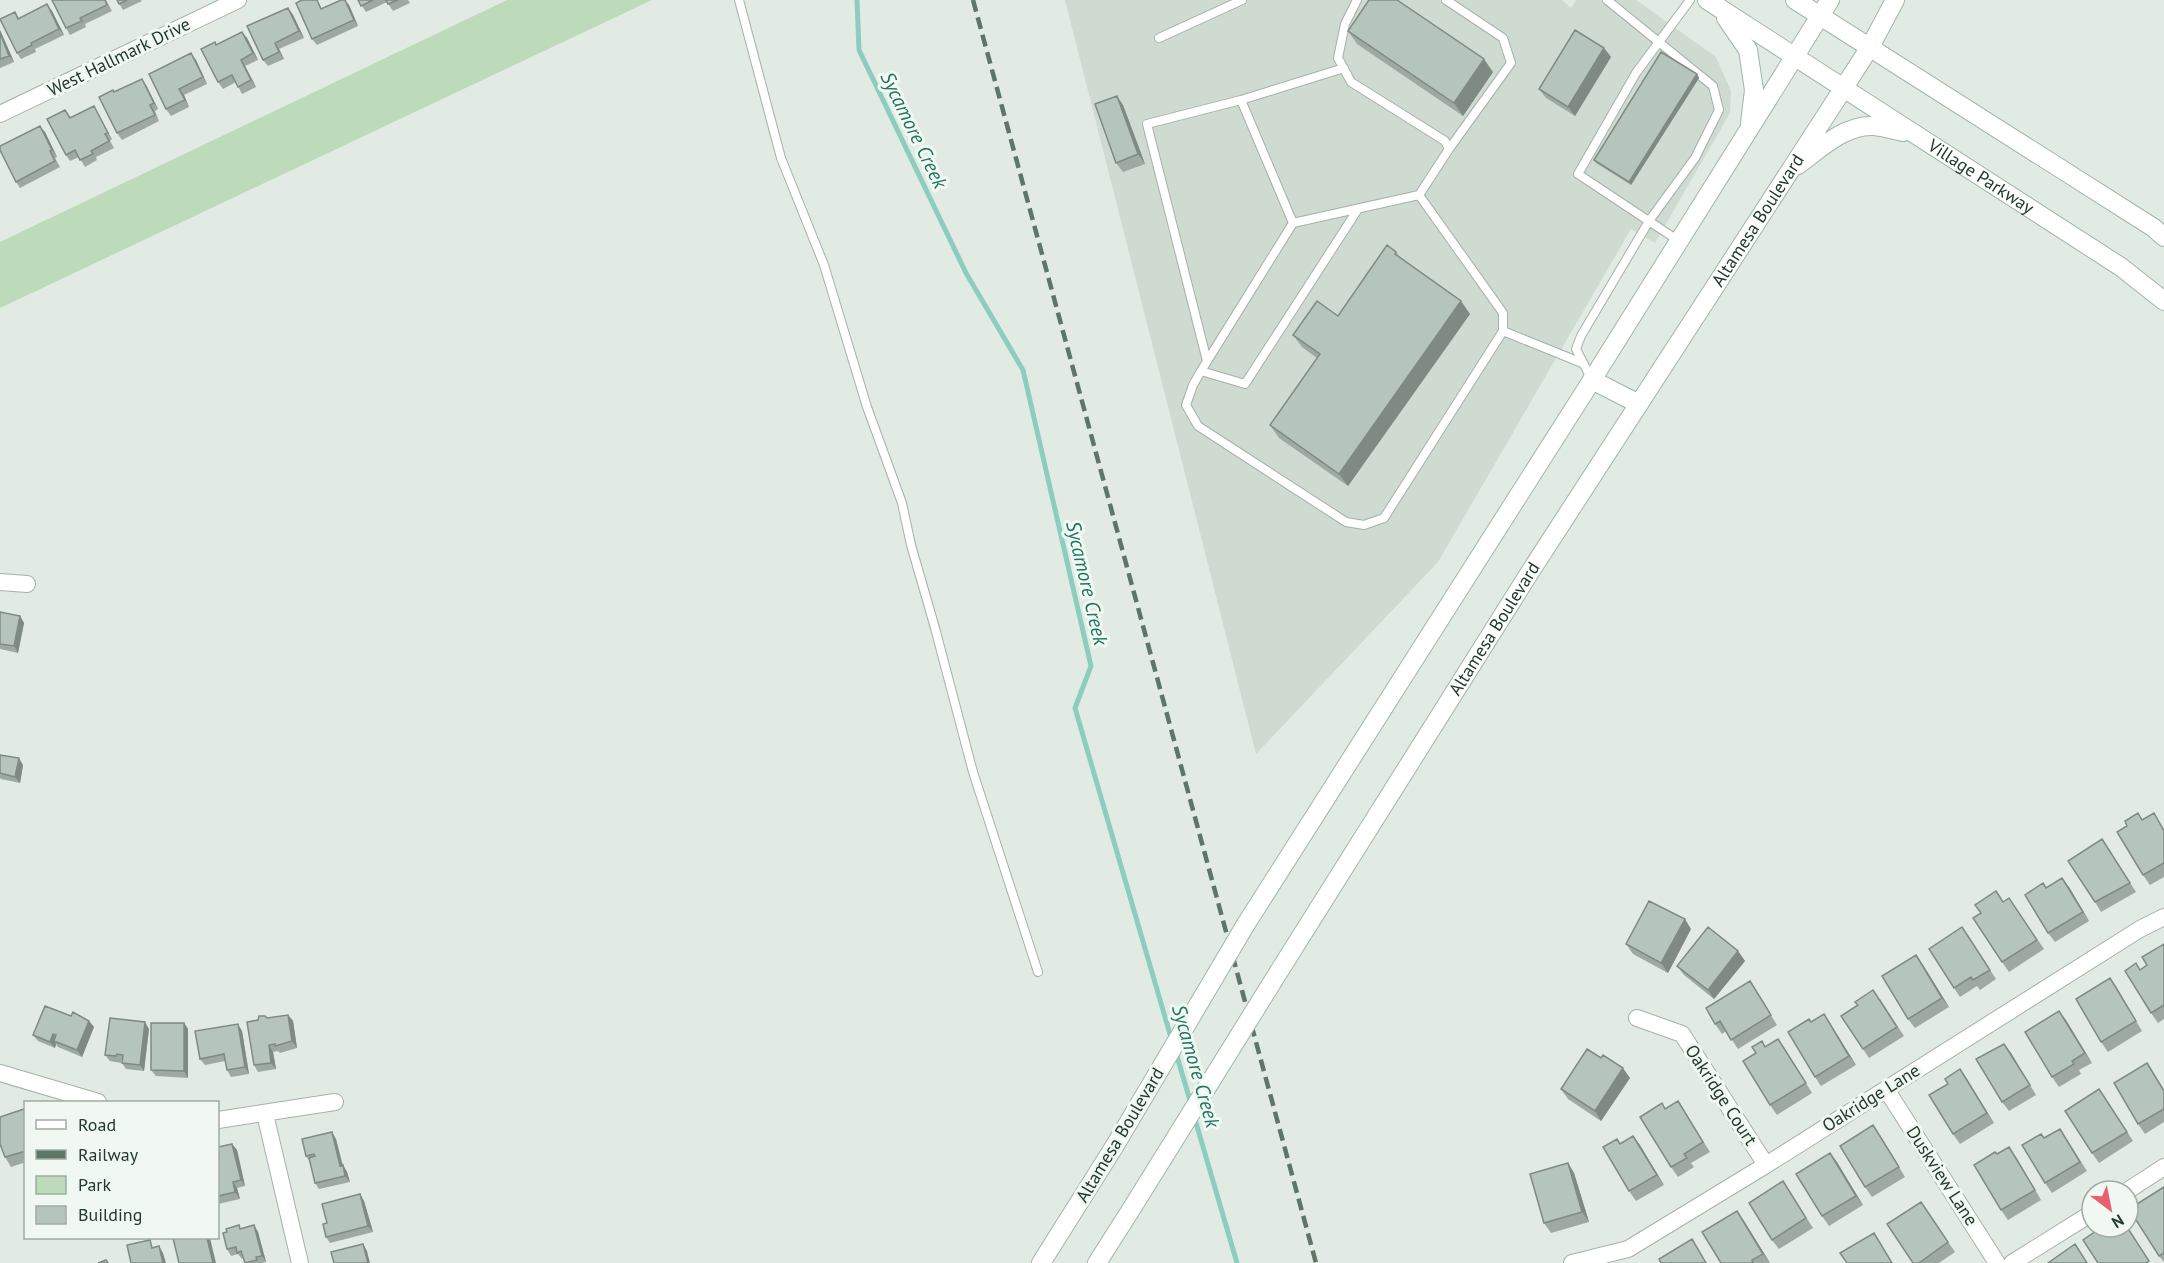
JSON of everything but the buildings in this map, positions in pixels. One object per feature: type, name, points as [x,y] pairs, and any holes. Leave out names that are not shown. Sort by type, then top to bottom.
[{"type":"main road","points":[[1795,0],[2154,228],[2164,237]]},
{"type":"main road","name":"Altamesa Boulevard","points":[[1041,1263],[1114,1147],[1246,924],[1592,380],[1830,0]]},
{"type":"main road","name":"Altamesa Boulevard","points":[[1097,1263],[1524,582],[1843,89],[1895,0]]},
{"type":"main road","points":[[1713,4],[1748,50],[1754,90],[1749,129]]},
{"type":"main road","name":"Village Parkway","points":[[1713,4],[2121,267],[2164,301]]},
{"type":"main road","points":[[1790,172],[1833,140],[1853,129],[1873,126],[1915,135]]},
{"type":"main road","points":[[1592,380],[1639,404]]},
{"type":"street","name":"West Hallmark Drive","points":[[0,114],[238,0]]},
{"type":"street","points":[[0,582],[27,584]]},
{"type":"street","name":"Oakridge Lane","points":[[1572,1263],[1628,1248],[1766,1165],[2130,935],[2164,917]]},
{"type":"street","name":"Oakridge Court","points":[[1637,1018],[1682,1034],[1766,1165]]},
{"type":"street","points":[[0,1073],[95,1101]]},
{"type":"street","name":"Duskview Lane","points":[[1886,1089],[1997,1263]]},
{"type":"street","points":[[219,1120],[335,1102]]},
{"type":"street","points":[[266,1114],[300,1263]]},
{"type":"street","points":[[2140,1183],[2164,1167]]},
{"type":"street","points":[[2012,1263],[2080,1220]]},
{"type":"lane","points":[[739,0],[781,158],[824,265],[867,407],[902,503],[911,545],[973,772],[1038,972]]},
{"type":"lane","points":[[1159,38],[1242,0]]},
{"type":"lane","points":[[1357,0],[1346,24],[1338,58],[1351,82],[1445,141],[1449,149]]},
{"type":"lane","points":[[1419,195],[1503,313],[1503,331],[1384,518],[1364,525],[1346,522],[1198,426],[1186,405],[1201,371],[1293,223],[1419,195],[1511,63],[1503,38],[1446,0]]},
{"type":"lane","points":[[1592,380],[1576,349],[1581,336],[1649,221],[1695,158],[1719,110],[1713,87],[1606,0]]},
{"type":"lane","points":[[1679,241],[1578,174],[1636,73],[1690,0]]},
{"type":"lane","points":[[1207,361],[1147,124],[1241,100],[1344,68]]},
{"type":"lane","points":[[1241,100],[1293,223]]},
{"type":"lane","points":[[1201,371],[1245,384],[1358,209]]},
{"type":"lane","points":[[1503,331],[1582,363]]},
{"type":"shaded area","points":[[1065,0],[1562,0],[1571,8],[1576,0],[1636,0],[1716,57],[1731,91],[1730,113],[1655,243],[1631,229],[1438,562],[1256,754]]},
{"type":"green space","points":[[507,0],[652,0],[0,308],[0,242]]},
{"type":"waterway","name":"Sycamore Creek","points":[[857,0],[859,50],[966,273],[1023,370],[1091,666],[1075,708],[1172,1041]]},
{"type":"waterway","name":"Sycamore Creek","points":[[1176,1053],[1191,1104]]},
{"type":"waterway","name":"Sycamore Creek","points":[[1194,1116],[1237,1263]]},
{"type":"railway","points":[[973,0],[1316,1263]]}]
